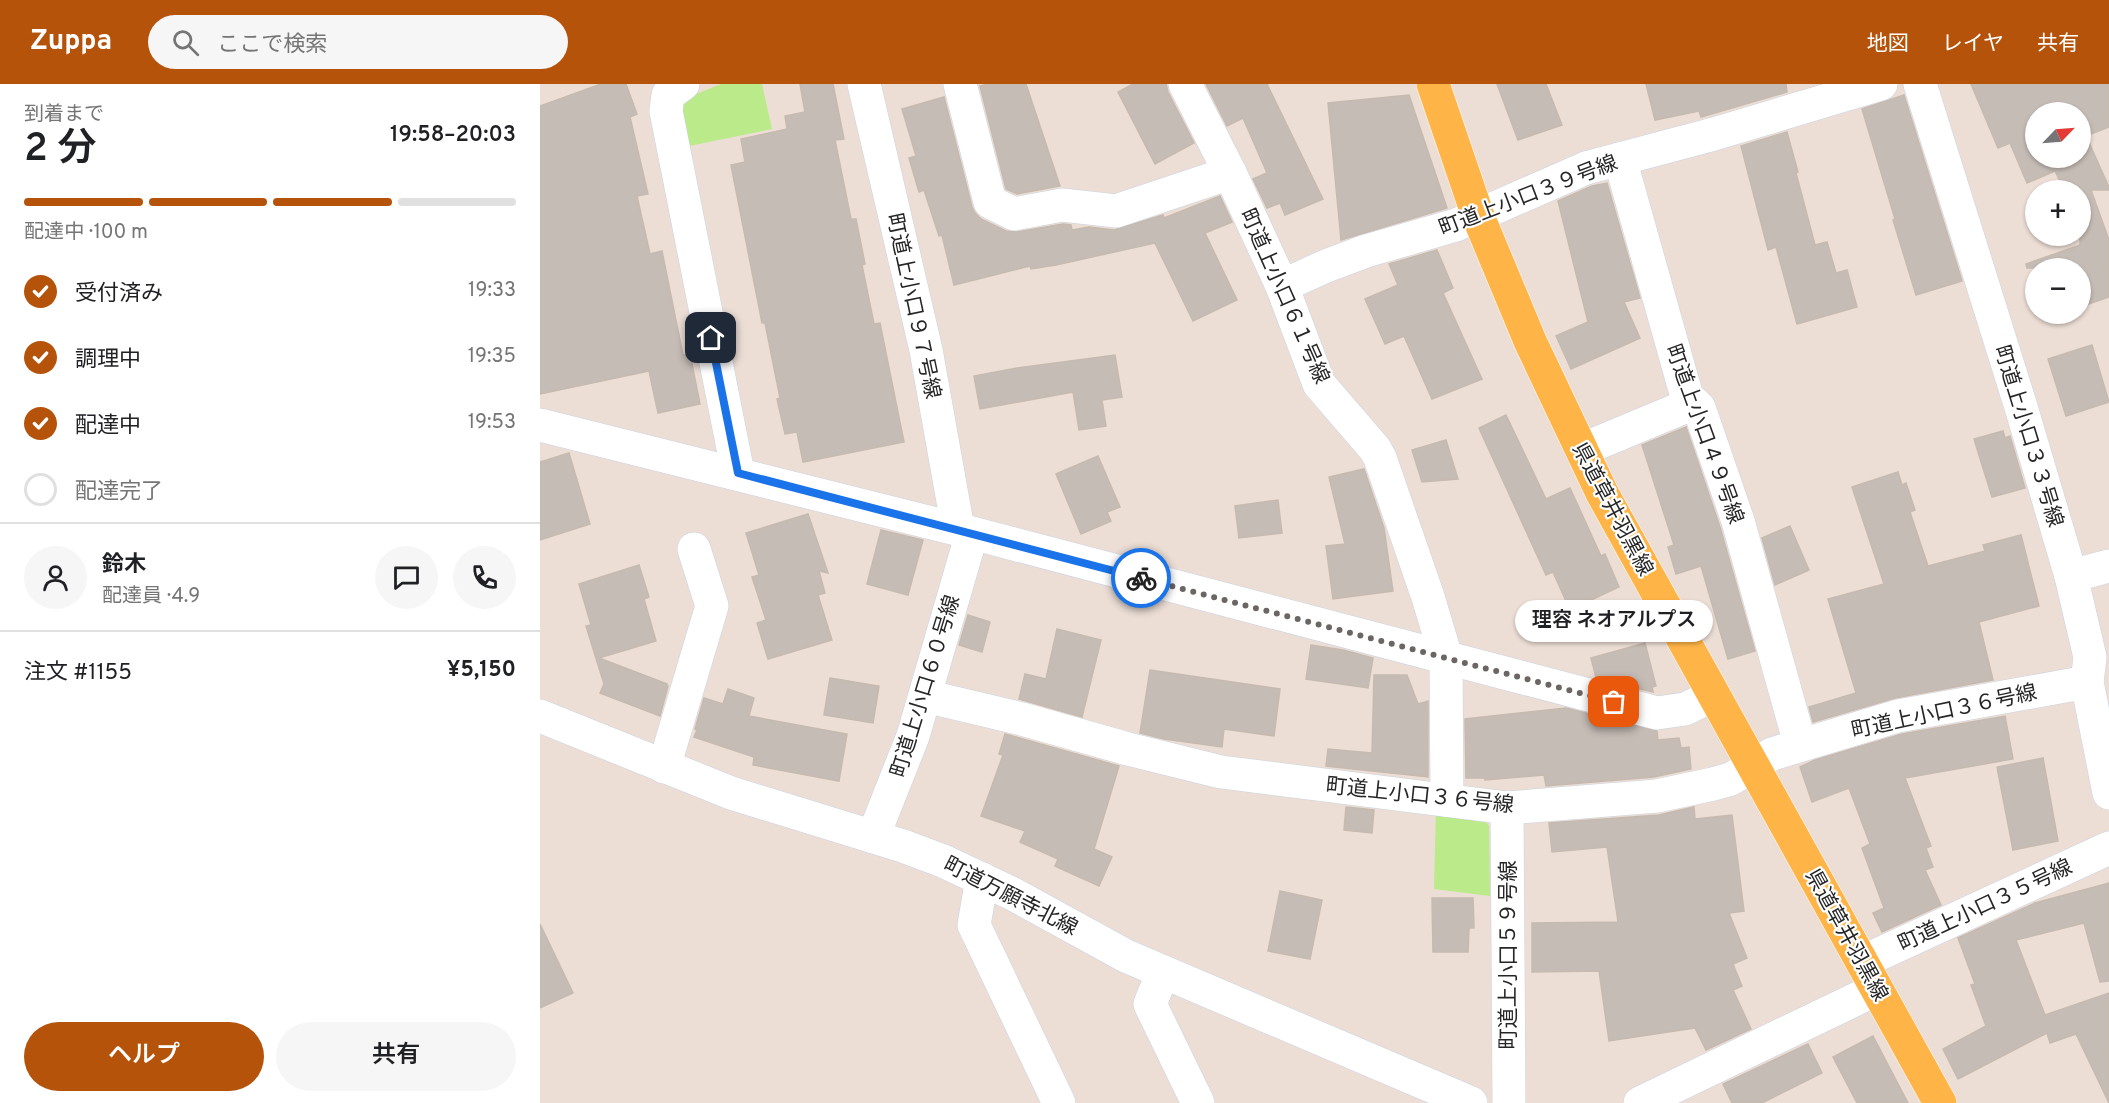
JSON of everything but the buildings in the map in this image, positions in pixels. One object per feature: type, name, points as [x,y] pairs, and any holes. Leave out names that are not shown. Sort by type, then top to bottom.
[{"type":"main road","name":"県道草井羽黒線","points":[[1433,84],[1478,216],[1530,341],[1602,493],[1940,1103]]},
{"type":"street","points":[[683,84],[668,95],[666,111],[738,473]]},
{"type":"street","name":"町道上小口９７号線","points":[[864,84],[926,350],[965,531]]},
{"type":"street","points":[[960,84],[990,202],[1014,214],[1062,205],[1116,211],[1230,173]]},
{"type":"street","name":"町道上小口６１号線","points":[[1185,84],[1230,173],[1282,286],[1319,384],[1375,449],[1380,458],[1428,597],[1446,657],[1447,800]]},
{"type":"street","name":"町道上小口３９号線","points":[[1282,286],[1366,251],[1456,225],[1586,168],[1714,134],[1881,84]]},
{"type":"street","name":"町道上小口３３号線","points":[[1920,84],[2071,576],[2090,657],[2087,682],[2109,793]]},
{"type":"street","points":[[1926,84],[1939,87],[1947,84]]},
{"type":"street","name":"町道上小口４９号線","points":[[1620,159],[1687,397],[1699,408],[1738,521],[1800,744]]},
{"type":"street","points":[[1581,450],[1694,403]]},
{"type":"street","points":[[540,425],[965,531],[1657,713],[1685,709],[1714,695]]},
{"type":"street","name":"町道上小口６０号線","points":[[873,837],[914,735],[965,531]]},
{"type":"street","points":[[664,766],[712,606],[694,549]]},
{"type":"street","points":[[2071,576],[2109,566]]},
{"type":"street","name":"町道上小口３６号線","points":[[925,696],[1022,719],[1138,752],[1221,772],[1507,808],[1657,796],[1731,779],[1754,767],[1772,753],[1898,716],[2087,682]]},
{"type":"street","name":"町道万願寺北線","points":[[540,716],[731,793],[943,861],[982,879],[1126,956],[1471,1103]]},
{"type":"street","name":"町道上小口５９号線","points":[[1507,808],[1509,1103]]},
{"type":"street","name":"町道上小口３５号線","points":[[1640,1103],[1869,975],[2109,848]]},
{"type":"street","points":[[982,879],[974,925],[1059,1103]]},
{"type":"street","points":[[1163,972],[1150,1004],[1198,1103]]},
{"type":"green space","points":[[721,84],[762,84],[772,129],[684,147],[677,113],[686,98]]},
{"type":"green space","points":[[1436,806],[1481,816],[1489,826],[1490,896],[1434,889]]},
{"type":"way so far","points":[[1141,578],[1614,702]]},
{"type":"place","name":"理容 ネオアルプス","points":[[1614,702]]},
{"type":"route","points":[[711,338],[738,473],[1141,578]]}]
